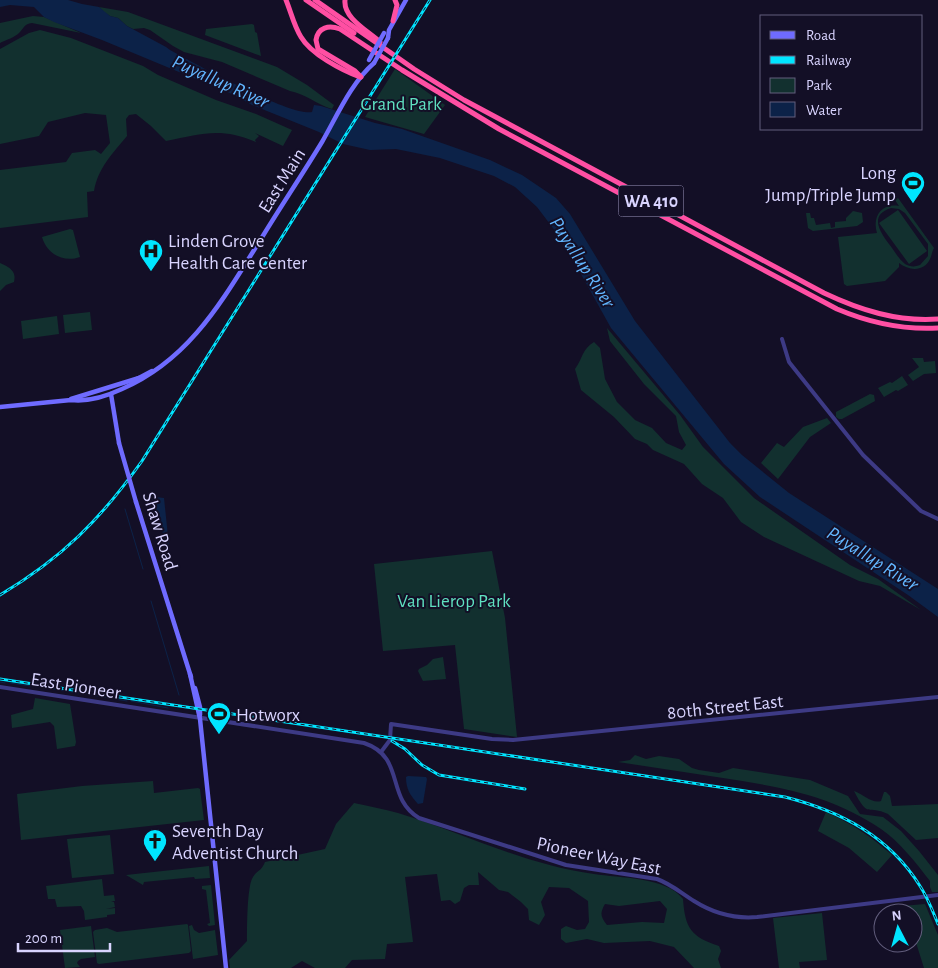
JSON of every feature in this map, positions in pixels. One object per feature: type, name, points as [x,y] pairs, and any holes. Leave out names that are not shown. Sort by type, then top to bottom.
[{"type":"highway","points":[[286,0],[295,26],[306,44],[323,58],[361,77]]},
{"type":"highway","name":"WA 410","points":[[306,0],[411,75],[472,114],[837,309],[860,318],[888,325],[917,329],[938,328]]},
{"type":"highway","name":"WA 410","points":[[315,0],[438,85],[498,120],[824,293],[866,311],[898,318],[921,320],[938,318]]},
{"type":"highway","points":[[345,0],[345,8],[349,15],[392,54]]},
{"type":"highway","points":[[393,21],[397,5],[395,0]]},
{"type":"highway","points":[[361,77],[355,71],[318,49],[316,40],[320,30],[329,26],[340,29],[411,75]]},
{"type":"main road","points":[[364,72],[374,63],[388,38],[393,21],[406,0]]},
{"type":"main road","points":[[364,72],[384,33],[389,30]]},
{"type":"main road","name":"East Main","points":[[0,407],[71,400],[81,401],[111,394],[143,380],[197,335],[221,303],[364,72]]},
{"type":"main road","name":"East Main","points":[[111,394],[113,389],[139,378],[164,364]]},
{"type":"main road","name":"East Main","points":[[49,402],[71,399],[139,378]]},
{"type":"main road","name":"East Main","points":[[84,395],[111,394]]},
{"type":"main road","name":"Shaw Road","points":[[111,394],[119,444],[199,699],[226,968]]},
{"type":"street","points":[[782,338],[789,362],[863,455],[917,507],[927,515],[938,519]]},
{"type":"street","name":"East Pioneer","points":[[0,688],[200,719]]},
{"type":"street","name":"80th Street East","points":[[392,732],[391,724],[492,739],[515,740],[938,698]]},
{"type":"street","points":[[200,719],[356,741],[380,752],[389,743],[392,732],[401,725]]},
{"type":"street","name":"Pioneer Way East","points":[[380,752],[388,760],[402,801],[419,818],[559,864],[656,879],[669,884],[700,905],[723,914],[739,917],[757,917],[938,895]]},
{"type":"green space","points":[[99,7],[128,12],[277,67],[307,85],[334,105],[332,109],[301,94],[222,62],[184,52],[150,30],[144,28],[133,29],[127,26],[118,18],[110,16]]},
{"type":"green space","points":[[33,16],[44,17],[81,33],[32,23],[26,25],[15,36],[0,43],[0,23]]},
{"type":"green space","points":[[252,24],[257,33],[261,56],[205,35],[206,29]]},
{"type":"green space","points":[[40,30],[71,38],[143,66],[158,75],[216,100],[256,114],[292,130],[283,146],[255,133],[259,136],[255,140],[256,142],[243,137],[221,133],[201,134],[166,141],[136,114],[129,115],[126,119],[127,136],[103,168],[94,191],[87,192],[88,217],[0,228],[0,170],[66,162],[72,153],[95,150],[101,154],[110,143],[106,115],[85,113],[48,122],[39,136],[0,144],[0,49],[29,33]]},
{"type":"green space","name":"Grand Park","points":[[395,69],[445,105],[424,134],[365,117]]},
{"type":"green space","points":[[898,198],[934,248],[930,259],[924,266],[916,269],[907,268],[899,263],[899,267],[885,281],[847,286],[844,284],[838,237],[877,233],[876,222],[879,212],[887,207],[899,206],[895,200]],"holes":[[[891,208],[899,209],[905,213],[928,244],[928,256],[920,265],[911,266],[903,262],[879,227],[879,216],[883,212]]]},
{"type":"green space","points":[[898,210],[927,251],[909,264],[879,223]]},
{"type":"green space","points":[[853,211],[862,213],[863,222],[857,226],[813,231],[808,228],[806,213],[810,213],[816,225],[830,223],[831,228],[835,227],[835,222],[846,221],[846,218]]},
{"type":"green space","points":[[70,229],[73,230],[80,257],[68,259],[56,256],[44,243],[42,237]]},
{"type":"green space","points":[[0,263],[12,270],[15,278],[14,282],[6,285],[0,291]]},
{"type":"green space","points":[[90,312],[92,330],[65,333],[63,315]]},
{"type":"green space","points":[[57,316],[59,334],[23,339],[21,321]]},
{"type":"green space","points":[[607,328],[680,415],[703,447],[754,498],[850,565],[878,579],[921,610],[880,586],[859,581],[764,537],[741,522],[723,498],[702,484],[684,464],[653,450],[647,444],[635,439],[614,417],[581,390],[575,369],[585,351],[594,342],[600,348],[605,379],[617,402],[635,420],[652,428],[666,443],[682,450],[686,445],[679,432],[676,416],[644,384],[610,341]]},
{"type":"green space","points":[[912,358],[923,358],[924,362],[935,361],[936,373],[924,374],[913,381],[908,375],[919,367]]},
{"type":"green space","points":[[902,376],[908,385],[884,397],[878,388],[890,382],[892,383]]},
{"type":"green space","points":[[870,394],[874,395],[875,401],[842,419],[836,417],[836,412]]},
{"type":"green space","points":[[827,418],[831,423],[810,437],[778,479],[761,463],[777,443],[784,447],[803,427]]},
{"type":"green space","name":"Van Lierop Park","points":[[492,551],[505,618],[517,737],[464,729],[455,645],[383,651],[374,564]]},
{"type":"green space","points":[[443,657],[446,679],[423,681],[418,671],[419,669],[433,659]]},
{"type":"green space","points":[[35,698],[70,704],[75,746],[57,749],[54,726],[50,722],[12,728],[11,715],[33,709]]},
{"type":"green space","points":[[635,755],[646,759],[659,756],[679,759],[692,768],[719,773],[733,768],[810,780],[848,796],[860,814],[883,817],[901,831],[938,875],[938,892],[932,892],[930,881],[895,840],[862,817],[843,808],[824,800],[785,789],[618,762],[630,760]]},
{"type":"green space","points":[[153,781],[154,793],[200,789],[204,820],[21,840],[17,794],[82,786]]},
{"type":"green space","points":[[854,791],[878,802],[881,801],[884,792],[886,792],[890,796],[892,806],[938,804],[938,838],[916,840],[888,814],[866,808]]},
{"type":"green space","points":[[354,803],[398,813],[519,856],[569,870],[642,880],[666,886],[683,899],[686,917],[691,930],[709,943],[719,946],[721,951],[718,959],[721,968],[694,968],[674,947],[650,941],[604,943],[587,939],[566,943],[561,939],[561,929],[566,926],[577,930],[585,929],[589,922],[588,901],[569,888],[549,887],[541,902],[545,915],[539,925],[529,920],[528,909],[521,902],[508,892],[499,890],[478,872],[479,885],[469,885],[464,888],[460,901],[455,904],[450,900],[441,901],[437,874],[405,877],[413,942],[387,944],[385,959],[352,960],[345,968],[315,968],[302,961],[291,968],[230,968],[229,960],[247,941],[248,898],[254,875],[262,868],[265,862],[325,849],[336,824]],"holes":[[[660,901],[667,909],[664,923],[642,922],[607,925],[602,914],[605,904],[619,906]]]},
{"type":"green space","points":[[826,812],[861,831],[892,855],[877,872],[849,848],[818,831]]},
{"type":"green space","points":[[110,835],[114,874],[72,878],[67,839]]},
{"type":"green space","points":[[209,866],[210,878],[195,879],[194,877],[144,882],[143,885],[126,875]]},
{"type":"green space","points":[[102,879],[104,896],[114,895],[115,901],[111,901],[114,902],[115,907],[106,909],[115,908],[115,914],[107,915],[107,917],[85,920],[84,911],[81,906],[57,907],[55,899],[48,899],[46,886]]},
{"type":"green space","points":[[211,885],[215,925],[209,926],[207,924],[210,923],[206,890],[202,889],[202,886]]},
{"type":"green space","points":[[923,904],[925,904],[938,935],[938,968],[924,968],[919,953],[923,953]]},
{"type":"green space","points":[[822,913],[827,960],[799,962],[800,968],[779,968],[773,918]]},
{"type":"green space","points":[[187,924],[191,951],[189,953],[97,963],[93,932],[95,930],[107,928],[117,932]]},
{"type":"green space","points":[[192,925],[194,930],[199,933],[215,930],[218,955],[193,959],[189,926]]},
{"type":"green space","points":[[91,926],[95,957],[78,961],[77,963],[80,967],[65,968],[60,930]]},
{"type":"water","name":"Puyallup River","points":[[0,0],[68,0],[99,7],[110,16],[118,18],[127,26],[199,66],[242,88],[284,106],[312,112],[314,105],[321,106],[375,123],[402,129],[490,160],[522,175],[556,198],[570,214],[635,321],[730,443],[789,493],[938,589],[938,617],[760,497],[724,464],[611,328],[562,240],[537,207],[515,187],[494,176],[440,158],[396,149],[370,150],[343,144],[319,132],[252,105],[232,94],[54,22],[44,17],[34,7],[10,5],[0,7]]},
{"type":"water","points":[[155,497],[164,498],[169,546],[167,546],[152,500]]},
{"type":"water","points":[[408,776],[426,777],[423,803],[418,804],[411,795],[406,781]]},
{"type":"waterway","points":[[125,509],[143,569]]},
{"type":"waterway","points":[[151,601],[179,695]]},
{"type":"waterway","points":[[0,682],[5,683]]},
{"type":"waterway","points":[[10,683],[86,694]]},
{"type":"waterway","points":[[91,695],[127,701]]},
{"type":"waterway","points":[[131,701],[168,708]]},
{"type":"railway","points":[[0,595],[42,567],[95,520],[142,461],[430,0]]},
{"type":"railway","points":[[0,679],[785,797],[844,818],[862,828],[894,853],[908,868],[920,886],[938,924]]},
{"type":"railway","points":[[392,741],[405,749],[422,765],[439,775],[525,789]]},
{"type":"place","name":"Long Jump/Triple Jump","points":[[913,204]]},
{"type":"place","name":"Linden Grove Health Care Center","points":[[151,272]]},
{"type":"place","name":"Hotworx","points":[[219,735]]},
{"type":"place","name":"Seventh Day Adventist Church","points":[[155,862]]}]
